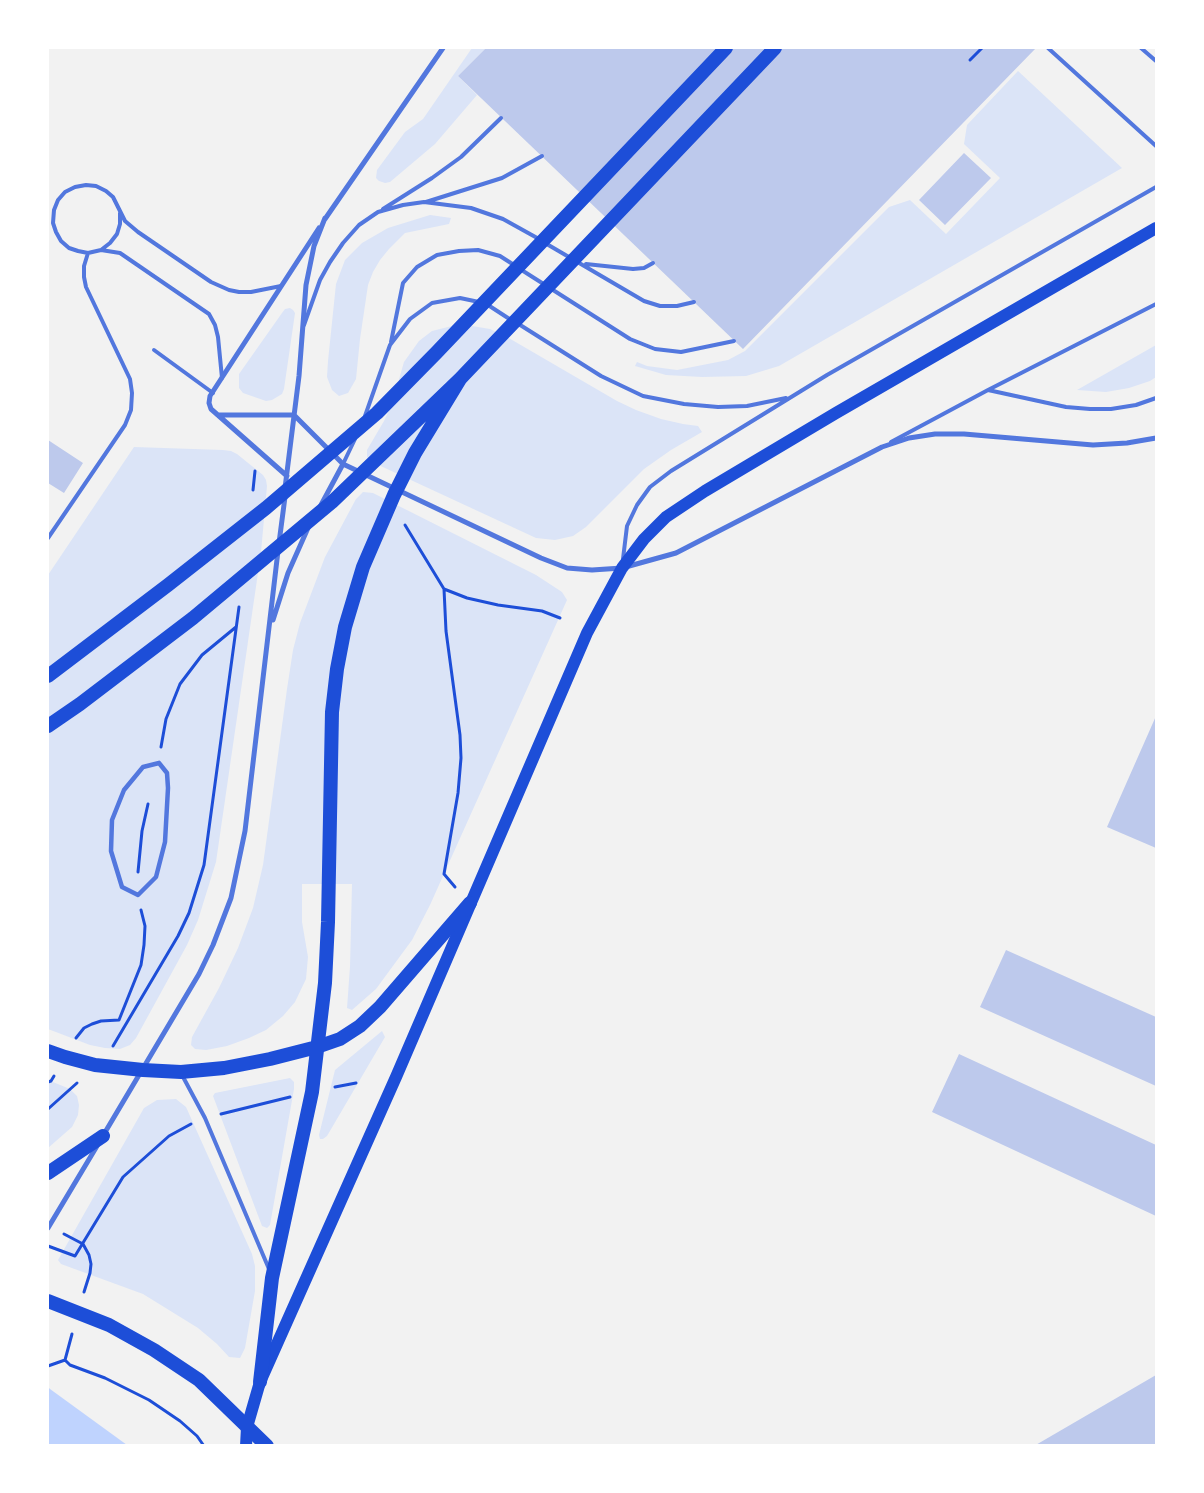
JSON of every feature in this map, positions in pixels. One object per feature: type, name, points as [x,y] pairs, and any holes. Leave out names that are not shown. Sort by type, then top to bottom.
[{"type":"highway","points":[[50,673],[266,508],[377,413],[726,48]]},
{"type":"highway","points":[[48,726],[193,618],[332,502],[460,379],[775,48]]},
{"type":"highway","points":[[260,1382],[272,1278],[312,1092],[325,983],[332,712],[337,669],[345,627],[363,567],[394,495],[415,453],[460,379]]},
{"type":"highway","points":[[48,1051],[95,1065],[181,1072],[224,1068],[270,1059],[340,1039],[380,1007],[470,903]]},
{"type":"highway","points":[[48,1173],[103,1136]]},
{"type":"highway","points":[[48,1301],[108,1325],[154,1350],[199,1380],[267,1446]]},
{"type":"main road","points":[[246,1446],[247,1426],[260,1382],[396,1077],[587,633],[622,568],[644,539],[666,517],[687,502],[836,413],[1156,228]]},
{"type":"street","points":[[287,476],[211,409],[209,403],[210,396],[326,218],[443,48]]},
{"type":"street","points":[[48,1227],[143,1070],[206,959],[225,917],[231,898],[245,831],[294,415],[306,285],[314,246],[326,218]]},
{"type":"street","points":[[218,415],[294,415],[343,464],[541,558],[567,568],[592,570],[622,568],[676,553],[882,447],[909,438],[935,434],[964,434],[1093,445],[1127,443],[1156,438]]},
{"type":"street","points":[[269,632],[288,573],[303,536],[343,464]]},
{"type":"street","points":[[159,764],[166,773],[168,788],[165,842],[156,876],[138,895],[122,887],[111,851],[112,820],[124,790],[143,767],[159,764]]},
{"type":"lane","points":[[1048,48],[1156,146]]},
{"type":"lane","points":[[1141,48],[1156,61]]},
{"type":"lane","points":[[303,329],[320,280],[343,243],[358,225],[432,178],[461,157],[501,118]]},
{"type":"lane","points":[[378,212],[403,205],[424,202],[502,178],[542,156]]},
{"type":"lane","points":[[222,378],[218,337],[215,325],[209,314],[120,253],[101,250],[88,253],[69,248],[61,241],[56,232],[53,216],[58,200],[75,187],[96,186],[106,191],[112,197],[125,221],[146,238],[220,287],[239,292],[251,292],[282,286]]},
{"type":"lane","points":[[622,568],[627,526],[637,505],[650,487],[671,471],[827,375],[1156,187]]},
{"type":"lane","points":[[424,202],[471,208],[503,219],[584,264],[644,301],[660,306],[678,306],[694,302]]},
{"type":"lane","points":[[101,250],[117,234],[120,224],[120,213]]},
{"type":"lane","points":[[48,216],[53,216]]},
{"type":"lane","points":[[343,464],[369,406],[390,345],[404,283],[417,267],[437,255],[478,250],[500,256],[630,340],[655,349],[681,352],[734,340]]},
{"type":"lane","points":[[48,538],[125,425],[131,410],[132,393],[130,379],[86,288],[84,266],[88,253]]},
{"type":"lane","points":[[584,264],[633,269],[644,268],[654,263]]},
{"type":"lane","points":[[390,345],[410,318],[432,303],[460,298],[486,303],[600,376],[643,396],[684,404],[718,407],[747,406],[788,398]]},
{"type":"lane","points":[[882,447],[1156,304]]},
{"type":"lane","points":[[154,350],[213,392]]},
{"type":"lane","points":[[988,390],[1066,407],[1090,409],[1112,409],[1136,405],[1156,398]]},
{"type":"lane","points":[[181,1072],[205,1118],[272,1278]]},
{"type":"path","points":[[970,60],[982,48]]},
{"type":"path","points":[[401,520],[414,538],[444,589],[446,631],[461,758],[458,793],[444,874],[470,903]]},
{"type":"path","points":[[444,589],[467,598],[542,611],[560,618]]},
{"type":"path","points":[[48,1246],[75,1256],[123,1178],[169,1136],[184,1126],[205,1118],[356,1083]]},
{"type":"path","points":[[48,1227],[82,1244],[89,1255],[91,1264],[65,1360]]},
{"type":"path","points":[[48,1366],[65,1360]]},
{"type":"path","points":[[65,1360],[70,1365],[105,1378],[149,1400],[180,1421],[197,1436],[204,1446]]},
{"type":"shaded area","points":[[472,48],[486,48],[458,76],[477,95],[435,144],[390,182],[379,181],[376,178],[377,170],[405,132],[423,119]]},
{"type":"shaded area","points":[[1018,71],[1122,168],[779,366],[746,376],[702,377],[666,375],[635,366],[637,362],[647,366],[677,370],[728,360],[745,351],[889,207],[910,200],[946,234],[1000,178],[964,144],[967,125]]},
{"type":"shaded area","points":[[430,215],[451,218],[449,224],[405,233],[389,249],[373,272],[368,285],[356,379],[348,393],[339,396],[332,390],[327,377],[336,284],[345,260],[362,243],[388,228]]},
{"type":"shaded area","points":[[290,308],[295,313],[282,394],[266,401],[243,393],[239,388],[239,374],[285,309]]},
{"type":"shaded area","points":[[460,324],[490,329],[617,401],[661,419],[698,426],[702,432],[644,469],[586,527],[573,536],[555,540],[536,538],[372,462],[367,457],[367,450],[392,404],[404,362],[419,341],[432,331]]},
{"type":"shaded area","points":[[1156,345],[1156,377],[1150,381],[1129,388],[1106,392],[1077,390]]},
{"type":"shaded area","points":[[134,447],[231,451],[263,475],[267,486],[261,552],[216,862],[198,920],[187,945],[136,1038],[130,1045],[120,1049],[90,1045],[48,1029],[48,575]]},
{"type":"shaded area","points":[[363,492],[373,493],[536,575],[562,592],[567,600],[430,905],[412,940],[376,989],[352,1010],[347,1008],[352,884],[302,884],[302,922],[308,957],[306,979],[295,1002],[283,1016],[266,1030],[249,1038],[227,1046],[206,1050],[195,1049],[191,1045],[192,1037],[238,948],[253,908],[263,865],[287,689],[293,650],[300,623],[325,557],[356,499]]},
{"type":"shaded area","points":[[382,1031],[385,1037],[327,1136],[320,1139],[319,1135],[335,1070]]},
{"type":"shaded area","points":[[290,1078],[294,1082],[294,1089],[270,1225],[267,1228],[262,1226],[213,1096],[215,1093]]},
{"type":"shaded area","points":[[48,1080],[70,1089],[77,1096],[79,1105],[78,1115],[72,1127],[48,1148]]},
{"type":"shaded area","points":[[176,1099],[186,1107],[252,1254],[255,1266],[255,1291],[245,1348],[240,1358],[229,1357],[198,1328],[143,1294],[61,1264],[58,1260],[144,1108],[157,1100]]},
{"type":"water","points":[[48,1387],[50,1389],[127,1445],[48,1445]]},
{"type":"building","points":[[486,48],[1036,48],[743,349],[458,76]]},
{"type":"building","points":[[964,153],[991,178],[945,225],[919,200]]},
{"type":"building","points":[[48,440],[83,463],[64,493],[48,483]]},
{"type":"building","points":[[1156,716],[1156,848],[1107,827]]},
{"type":"building","points":[[1006,950],[1156,1017],[1156,1086],[980,1007]]},
{"type":"building","points":[[959,1054],[1156,1145],[1156,1216],[932,1112]]},
{"type":"building","points":[[1156,1375],[1156,1446],[1034,1446]]}]
